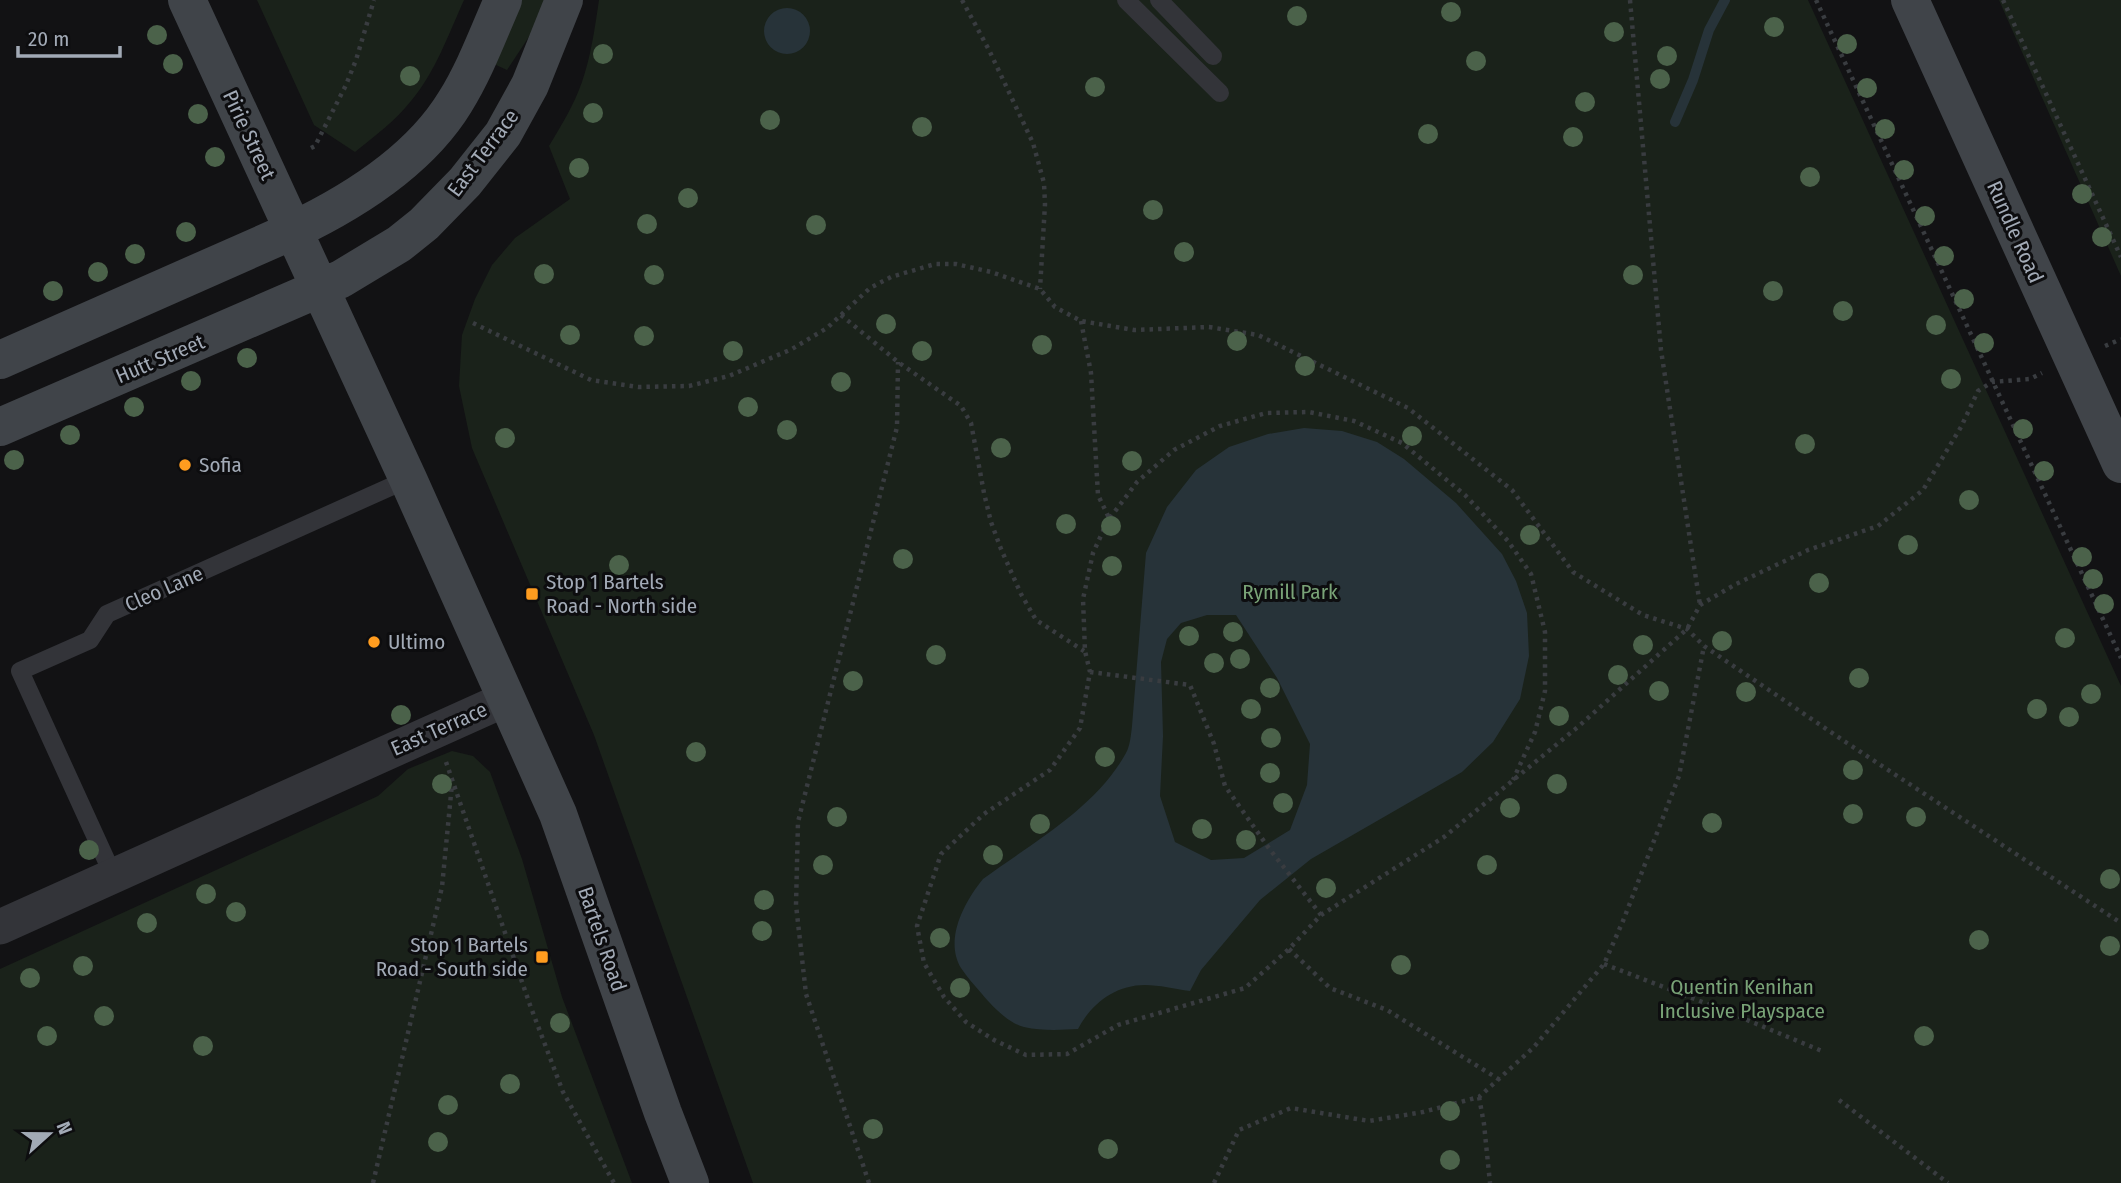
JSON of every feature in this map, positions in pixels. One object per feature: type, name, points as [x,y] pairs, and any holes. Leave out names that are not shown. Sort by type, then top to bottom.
[{"type":"main road","name":"Pirie Street","points":[[187,0],[292,231]]},
{"type":"main road","points":[[0,360],[292,231],[343,205],[393,169],[443,121],[464,87],[503,0]]},
{"type":"main road","name":"East Terrace","points":[[319,289],[359,270],[399,244],[424,224],[465,182],[516,113],[565,0]]},
{"type":"main road","name":"Rundle Road","points":[[1910,0],[2121,464]]},
{"type":"main road","name":"East Terrace","points":[[292,231],[408,479],[506,699]]},
{"type":"main road","name":"Hutt Street","points":[[0,428],[319,289]]},
{"type":"main road","name":"Bartels Road","points":[[506,699],[558,814],[690,1183]]},
{"type":"street","name":"East Terrace","points":[[0,928],[506,699]]},
{"type":"lane","points":[[1159,0],[1213,56]]},
{"type":"lane","points":[[1135,3],[1220,93]]},
{"type":"lane","name":"Cleo Lane","points":[[113,875],[20,671],[90,640],[107,614],[408,479]]},
{"type":"path","points":[[310,148],[315,146],[346,85],[373,0]]},
{"type":"path","points":[[962,0],[1033,143],[1044,183],[1040,289]]},
{"type":"path","points":[[1630,0],[1661,350],[1700,605]]},
{"type":"path","points":[[1816,0],[2121,658]]},
{"type":"path","points":[[2003,0],[2121,257]]},
{"type":"path","points":[[473,323],[591,380],[624,386],[660,387],[709,382],[792,349],[827,328],[870,288],[891,277],[935,264],[956,264],[1040,289],[1055,307],[1081,320],[1134,330],[1209,327],[1258,335],[1408,408],[1512,490],[1573,572],[1643,615],[1687,629],[1704,646],[1847,743],[2121,923]]},
{"type":"path","points":[[841,315],[898,362],[961,406],[971,423],[992,522],[1021,594],[1036,620],[1085,651]]},
{"type":"path","points":[[1081,320],[1091,373],[1098,495],[1109,518]]},
{"type":"path","points":[[869,1183],[806,994],[796,905],[798,822],[897,427],[898,362]]},
{"type":"path","points":[[1513,780],[1535,732],[1545,691],[1545,632],[1531,574],[1508,541],[1465,495],[1402,443],[1354,421],[1309,412],[1266,413],[1220,426],[1174,450],[1137,482],[1109,518],[1093,553],[1083,599],[1085,651],[1090,672],[1080,728],[1050,771],[984,814],[941,854],[917,926],[924,963],[944,998],[966,1022],[994,1040],[1026,1055],[1067,1054],[1118,1025],[1245,988],[1289,949],[1321,915],[1444,837],[1579,726],[1687,629],[1700,605],[1736,584],[1808,550],[1878,526],[1923,490],[1961,427],[1978,391],[1992,382],[2030,379]]},
{"type":"path","points":[[1214,1183],[1239,1130],[1292,1108],[1369,1121],[1423,1112],[1479,1097],[1534,1047],[1604,964],[1623,921],[1679,776],[1704,646]]},
{"type":"path","points":[[1090,672],[1190,685],[1214,744],[1224,786],[1321,915]]},
{"type":"path","points":[[446,760],[530,1005],[563,1092],[614,1183]]},
{"type":"path","points":[[373,1183],[442,887],[452,780]]},
{"type":"path","points":[[1289,949],[1330,988],[1387,1010],[1500,1080]]},
{"type":"path","points":[[1604,964],[1822,1051]]},
{"type":"path","points":[[1479,1097],[1490,1183]]},
{"type":"path","points":[[1839,1100],[1948,1183]]},
{"type":"green space","points":[[257,0],[464,0],[441,52],[420,90],[392,122],[355,152],[314,125]]},
{"type":"green space","points":[[522,0],[545,0],[536,26],[507,70],[494,64]]},
{"type":"green space","name":"Rymill Park","points":[[599,0],[1808,0],[2121,686],[2121,1183],[753,1183],[594,735],[472,448],[459,386],[462,335],[475,299],[492,265],[515,238],[570,199],[549,146],[582,82]]},
{"type":"green space","points":[[1999,0],[2121,0],[2121,276]]},
{"type":"green space","points":[[452,751],[473,756],[490,772],[522,859],[562,997],[632,1183],[0,1183],[0,969],[378,796],[408,769]]},
{"type":"shaded area","points":[[787,8],[803,15],[810,31],[803,47],[787,54],[771,47],[764,31],[771,15]]},
{"type":"shaded area","points":[[1304,428],[1342,431],[1377,442],[1404,459],[1456,503],[1502,554],[1516,581],[1527,613],[1529,656],[1520,699],[1493,742],[1462,772],[1311,859],[1260,900],[1201,970],[1190,991],[1134,986],[1114,992],[1097,1004],[1078,1029],[1044,1030],[1018,1025],[995,1009],[961,968],[956,957],[955,934],[963,910],[983,879],[1080,808],[1098,791],[1126,753],[1132,726],[1146,553],[1167,507],[1196,470],[1229,447],[1268,434]],"holes":[[[1207,615],[1236,615],[1277,678],[1310,744],[1307,785],[1290,830],[1244,858],[1211,860],[1175,842],[1160,796],[1163,736],[1161,662],[1167,639],[1181,623]]]},
{"type":"waterway","points":[[1675,122],[1693,80],[1709,30],[1725,0]]},
{"type":"place","name":"Sofia","points":[[185,465]]},
{"type":"place","name":"Stop 1 Bartels Road - North side","points":[[532,594]]},
{"type":"place","name":"Ultimo","points":[[374,642]]},
{"type":"place","name":"Stop 1 Bartels Road - South side","points":[[542,957]]},
{"type":"park label","name":"Quentin Kenihan Inclusive Playspace","points":[[1742,999]]}]
